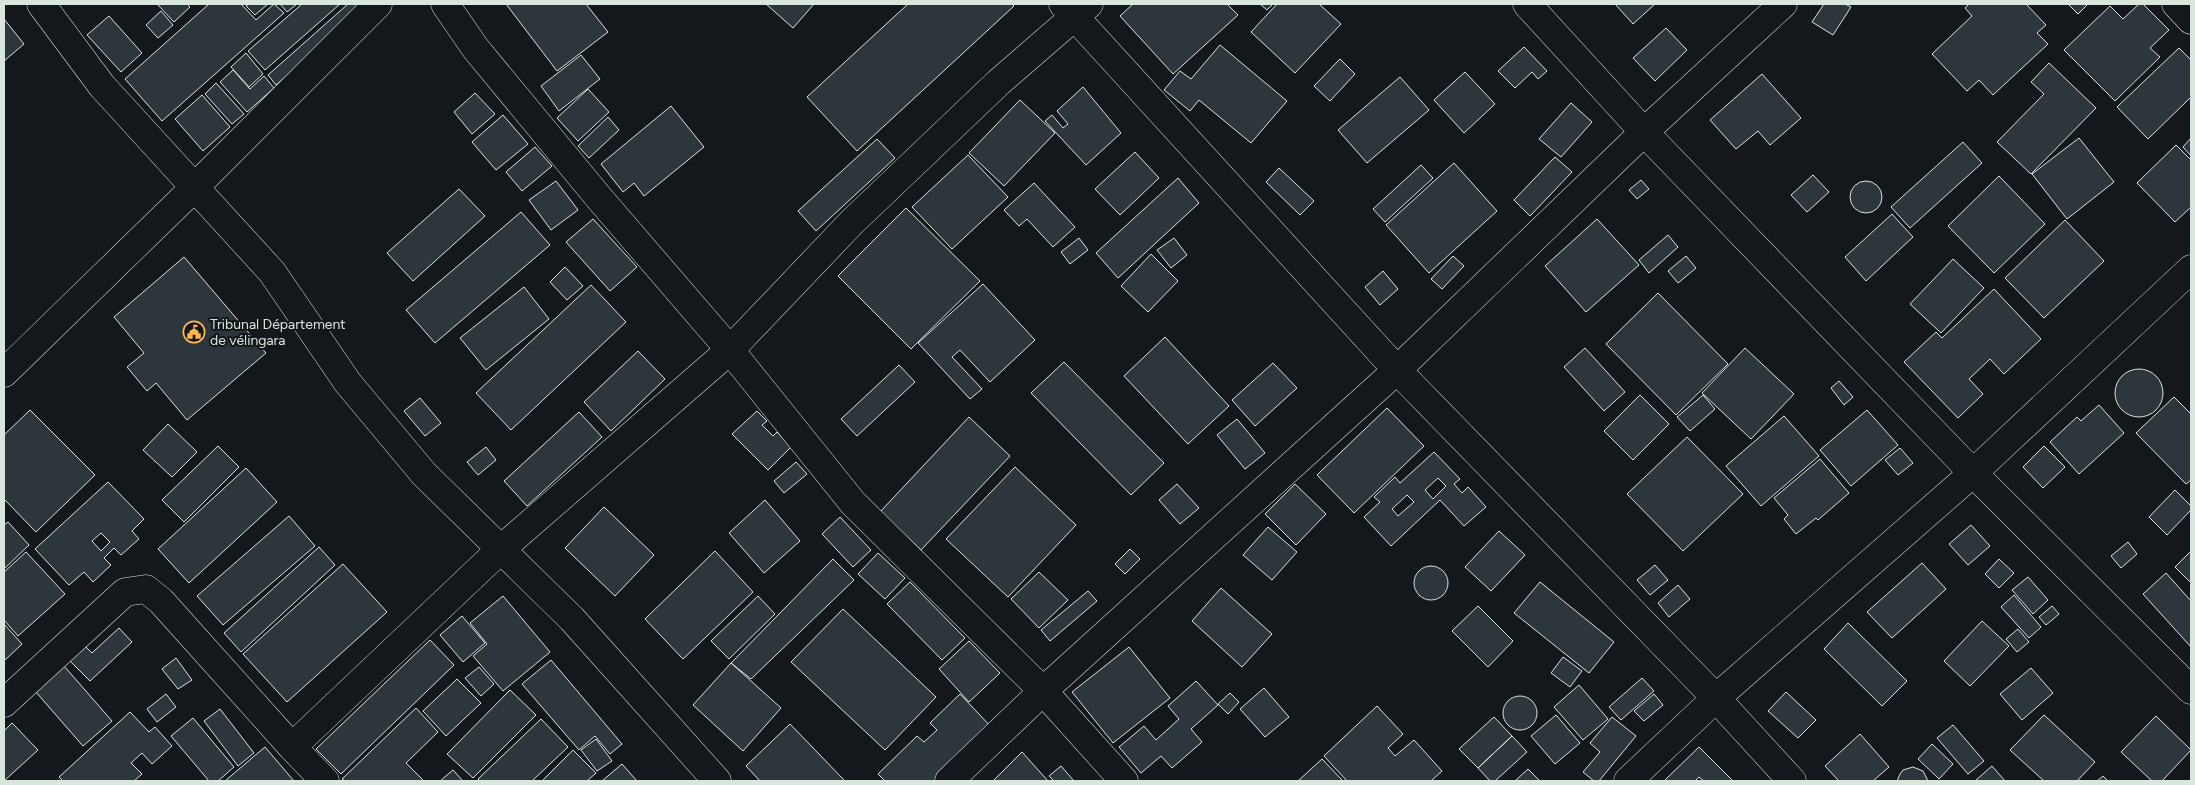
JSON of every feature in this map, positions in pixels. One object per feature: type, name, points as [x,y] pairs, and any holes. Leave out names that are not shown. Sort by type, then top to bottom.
[{"type":"main road","points":[[41,4],[102,86],[272,272],[348,383],[424,474],[572,619],[717,781]]},
{"type":"main road","points":[[4,372],[194,188],[378,4]]},
{"type":"main road","points":[[445,4],[476,49],[600,200],[730,350],[853,502],[1043,691],[1124,781]]},
{"type":"main road","points":[[1527,4],[1644,132],[1973,474],[2191,690]]},
{"type":"main road","points":[[949,781],[1043,691],[1397,370],[1644,132],[1783,4]]},
{"type":"main road","points":[[2176,4],[2191,20]]},
{"type":"main road","points":[[292,748],[500,550],[730,350],[852,222],[1075,8],[1397,370],[1716,698],[1792,781]]},
{"type":"main road","points":[[1628,781],[1716,698],[1973,474],[2191,269]]},
{"type":"main road","points":[[4,703],[125,592],[146,589],[161,601],[292,748],[325,781]]},
{"type":"building","points":[[157,4],[187,4],[190,7],[174,22]]},
{"type":"building","points":[[209,4],[241,4],[256,20],[274,4],[284,13],[162,121],[125,79]]},
{"type":"building","points":[[249,4],[268,4],[255,15],[246,6]]},
{"type":"building","points":[[280,4],[297,4],[287,12]]},
{"type":"building","points":[[302,4],[340,4],[265,70],[248,51]]},
{"type":"building","points":[[348,4],[368,4],[276,85],[268,75]]},
{"type":"building","points":[[506,4],[586,4],[608,32],[557,71]]},
{"type":"building","points":[[766,4],[814,4],[793,28]]},
{"type":"building","points":[[908,4],[1012,4],[1014,6],[857,151],[807,97]]},
{"type":"building","points":[[1133,4],[1227,4],[1238,15],[1173,74],[1120,16]]},
{"type":"building","points":[[1260,4],[1273,4],[1267,10]]},
{"type":"building","points":[[1277,4],[1319,4],[1341,24],[1295,73],[1251,32]]},
{"type":"building","points":[[1615,4],[1655,4],[1633,24]]},
{"type":"building","points":[[1824,4],[1845,4],[1851,7],[1833,35],[1812,22]]},
{"type":"building","points":[[1969,4],[2026,4],[2046,25],[2037,33],[2048,44],[1993,95],[1979,80],[1967,91],[1932,54],[1972,16],[1965,8]]},
{"type":"building","points":[[2068,4],[2088,4],[2078,14]]},
{"type":"building","points":[[2139,4],[2143,4],[2169,30],[2150,48],[2160,57],[2115,101],[2064,50],[2110,6],[2123,19]]},
{"type":"building","points":[[161,11],[173,25],[158,38],[146,25]]},
{"type":"building","points":[[109,16],[142,53],[121,72],[87,35]]},
{"type":"building","points":[[4,19],[24,44],[4,61]]},
{"type":"building","points":[[1666,28],[1687,50],[1655,81],[1633,58]]},
{"type":"building","points":[[1220,45],[1287,101],[1251,143],[1199,100],[1190,111],[1164,90],[1180,71],[1191,79]]},
{"type":"building","points":[[1524,47],[1547,71],[1538,79],[1532,72],[1515,88],[1498,71]]},
{"type":"building","points":[[2179,48],[2191,60],[2191,97],[2148,139],[2117,107]]},
{"type":"building","points":[[246,53],[263,74],[249,87],[231,67]]},
{"type":"building","points":[[581,55],[600,79],[559,111],[541,86]]},
{"type":"building","points":[[1340,59],[1355,74],[1330,101],[1314,86]]},
{"type":"building","points":[[2049,63],[2096,108],[2031,174],[1997,142],[2044,94],[2031,82]]},
{"type":"building","points":[[233,70],[250,89],[264,76],[274,88],[247,112],[220,82]]},
{"type":"building","points":[[1465,72],[1495,104],[1464,133],[1434,100]]},
{"type":"building","points":[[1762,74],[1801,118],[1770,145],[1758,131],[1736,149],[1710,120]]},
{"type":"building","points":[[1400,77],[1429,110],[1367,163],[1338,130]]},
{"type":"building","points":[[216,83],[244,114],[232,124],[205,94]]},
{"type":"building","points":[[1083,87],[1121,133],[1086,165],[1045,121],[1052,115],[1063,128],[1068,124],[1057,111]]},
{"type":"building","points":[[588,89],[609,112],[578,141],[557,118]]},
{"type":"building","points":[[475,93],[495,114],[472,134],[454,112]]},
{"type":"building","points":[[202,95],[230,127],[203,151],[175,119]]},
{"type":"building","points":[[1020,100],[1055,133],[1004,186],[969,153]]},
{"type":"building","points":[[1571,103],[1592,122],[1561,157],[1539,139]]},
{"type":"building","points":[[671,106],[704,147],[644,196],[634,183],[623,192],[601,164]]},
{"type":"building","points":[[503,115],[528,144],[496,170],[472,142]]},
{"type":"building","points":[[608,117],[619,130],[589,158],[578,146]]},
{"type":"building","points":[[2079,138],[2114,182],[2067,219],[2032,174]]},
{"type":"building","points":[[2191,138],[2191,156],[2183,147]]},
{"type":"building","points":[[877,139],[895,158],[816,231],[798,211]]},
{"type":"building","points":[[1963,142],[1982,163],[1910,228],[1891,207]]},
{"type":"building","points":[[2176,145],[2191,160],[2191,207],[2175,222],[2137,183]]},
{"type":"building","points":[[535,147],[552,166],[522,191],[506,172]]},
{"type":"building","points":[[1135,152],[1159,178],[1120,215],[1095,189]]},
{"type":"building","points":[[968,155],[1008,197],[952,249],[912,207]]},
{"type":"building","points":[[1555,157],[1572,172],[1530,216],[1514,200]]},
{"type":"building","points":[[1454,163],[1497,211],[1429,273],[1386,225]]},
{"type":"building","points":[[1421,165],[1433,178],[1385,222],[1373,209]]},
{"type":"building","points":[[1279,168],[1314,201],[1300,215],[1266,182]]},
{"type":"building","points":[[1813,175],[1829,192],[1807,212],[1791,195]]},
{"type":"building","points":[[1999,176],[2045,224],[1994,273],[1948,226]]},
{"type":"building","points":[[1178,178],[1199,203],[1118,278],[1096,253]]},
{"type":"building","points":[[1641,180],[1649,189],[1637,199],[1629,190]]},
{"type":"building","points":[[556,181],[578,210],[551,230],[529,200]]},
{"type":"building","points":[[1866,181],[1872,182],[1877,186],[1881,191],[1881,203],[1877,208],[1872,212],[1866,213],[1860,212],[1855,208],[1851,203],[1850,197],[1851,191],[1855,186],[1860,182]]},
{"type":"building","points":[[1034,183],[1075,227],[1053,247],[1027,219],[1019,226],[1004,210]]},
{"type":"building","points":[[459,189],[485,216],[413,281],[387,253]]},
{"type":"building","points":[[906,208],[980,281],[911,349],[838,276]]},
{"type":"building","points":[[521,212],[550,245],[435,343],[406,310]]},
{"type":"building","points":[[1892,214],[1913,237],[1866,281],[1845,257]]},
{"type":"building","points":[[593,219],[637,267],[610,291],[566,242]]},
{"type":"building","points":[[1597,219],[1639,265],[1586,312],[1545,266]]},
{"type":"building","points":[[2065,220],[2104,261],[2044,318],[2005,278]]},
{"type":"building","points":[[1668,235],[1678,247],[1649,273],[1639,260]]},
{"type":"building","points":[[1079,238],[1088,250],[1070,264],[1061,252]]},
{"type":"building","points":[[1174,238],[1187,255],[1171,268],[1157,250]]},
{"type":"building","points":[[1151,254],[1178,281],[1148,312],[1121,286]]},
{"type":"building","points":[[1453,256],[1464,266],[1442,289],[1431,279]]},
{"type":"building","points":[[1686,256],[1696,268],[1678,283],[1668,271]]},
{"type":"building","points":[[184,257],[266,353],[187,420],[156,383],[147,391],[127,367],[144,353],[114,317]]},
{"type":"building","points":[[1953,259],[1984,288],[1941,333],[1910,304]]},
{"type":"building","points":[[565,267],[583,286],[567,300],[550,282]]},
{"type":"building","points":[[1383,271],[1398,289],[1380,305],[1365,287]]},
{"type":"building","points":[[983,284],[1035,340],[990,382],[960,350],[952,357],[982,389],[970,399],[918,343]]},
{"type":"building","points":[[591,285],[626,322],[511,430],[476,393]]},
{"type":"building","points":[[524,287],[549,319],[486,370],[460,338]]},
{"type":"building","points":[[1994,289],[2041,339],[2004,374],[1990,359],[1969,379],[1983,394],[1958,418],[1904,362],[1936,332],[1942,338]]},
{"type":"building","points":[[1658,293],[1728,364],[1676,415],[1606,344]]},
{"type":"building","points":[[1165,337],[1229,406],[1188,444],[1124,376]]},
{"type":"building","points":[[1585,348],[1625,392],[1604,411],[1564,367]]},
{"type":"building","points":[[1745,348],[1794,394],[1751,439],[1702,393]]},
{"type":"building","points":[[638,351],[665,379],[611,431],[584,402]]},
{"type":"building","points":[[1064,362],[1164,463],[1131,495],[1031,393]]},
{"type":"building","points":[[1273,363],[1297,388],[1255,426],[1232,400]]},
{"type":"building","points":[[899,365],[915,382],[857,436],[841,419]]},
{"type":"building","points":[[2139,369],[2148,371],[2156,376],[2161,384],[2163,393],[2161,402],[2156,410],[2148,415],[2139,417],[2130,415],[2122,410],[2117,402],[2115,393],[2117,384],[2122,376],[2130,371]]},
{"type":"building","points":[[1839,381],[1853,397],[1844,405],[1831,388]]},
{"type":"building","points":[[1640,395],[1669,424],[1633,460],[1604,431]]},
{"type":"building","points":[[1703,395],[1715,409],[1690,431],[1677,417]]},
{"type":"building","points":[[2174,397],[2191,414],[2191,480],[2186,484],[2136,433]]},
{"type":"building","points":[[420,398],[441,423],[425,436],[404,411]]},
{"type":"building","points":[[2099,405],[2124,433],[2079,474],[2050,442],[2077,417],[2081,421]]},
{"type":"building","points":[[1387,408],[1424,446],[1354,513],[1317,475]]},
{"type":"building","points":[[30,410],[95,475],[36,532],[4,499],[4,435]]},
{"type":"building","points":[[1867,410],[1898,445],[1851,486],[1820,450]]},
{"type":"building","points":[[757,411],[767,421],[762,425],[773,436],[777,432],[791,447],[768,470],[732,434]]},
{"type":"building","points":[[579,412],[602,437],[527,506],[504,481]]},
{"type":"building","points":[[1784,416],[1819,456],[1761,506],[1726,466]]},
{"type":"building","points":[[969,417],[1010,456],[921,550],[880,512]]},
{"type":"building","points":[[1237,419],[1265,453],[1245,469],[1217,435]]},
{"type":"building","points":[[168,424],[197,452],[172,477],[143,450]]},
{"type":"building","points":[[1687,437],[1743,494],[1683,551],[1627,494]]},
{"type":"building","points":[[218,446],[239,467],[184,522],[162,500]]},
{"type":"building","points":[[2044,446],[2065,467],[2043,488],[2023,467]]},
{"type":"building","points":[[486,447],[496,460],[478,475],[467,462]]},
{"type":"building","points":[[1900,448],[1913,463],[1898,475],[1885,460]]},
{"type":"building","points":[[1434,452],[1460,479],[1454,484],[1462,493],[1468,487],[1486,507],[1464,526],[1440,500],[1391,546],[1364,517],[1380,502],[1374,497],[1395,477],[1400,483]],"holes":[[[1438,478],[1446,486],[1433,499],[1425,490]],[[1407,495],[1414,502],[1398,516],[1392,509]]]},
{"type":"building","points":[[1820,459],[1849,493],[1818,520],[1816,518],[1796,534],[1784,519],[1788,515],[1774,498]]},
{"type":"building","points":[[796,462],[807,474],[784,493],[774,481]]},
{"type":"building","points":[[1015,467],[1076,525],[1008,597],[946,539]]},
{"type":"building","points":[[246,468],[277,502],[189,583],[158,549]]},
{"type":"building","points":[[108,482],[144,519],[132,531],[139,539],[121,555],[114,548],[104,558],[111,565],[93,582],[84,572],[69,585],[35,549]],"holes":[[[101,533],[110,542],[101,551],[92,541]]]},
{"type":"building","points":[[1177,484],[1199,508],[1180,524],[1159,500]]},
{"type":"building","points":[[1295,484],[1326,514],[1296,545],[1265,514]]},
{"type":"building","points":[[2175,490],[2191,506],[2191,510],[2167,535],[2149,517]]},
{"type":"building","points":[[765,500],[800,541],[764,573],[729,533]]},
{"type":"building","points":[[604,507],[654,555],[615,596],[565,548]]},
{"type":"building","points":[[289,516],[315,546],[223,625],[197,596]]},
{"type":"building","points":[[840,517],[871,550],[853,567],[822,534]]},
{"type":"building","points":[[8,522],[29,545],[4,569],[4,525]]},
{"type":"building","points":[[1971,525],[1990,546],[1968,565],[1949,544]]},
{"type":"building","points":[[1268,527],[1297,552],[1272,580],[1243,555]]},
{"type":"building","points":[[1499,531],[1525,555],[1491,591],[1465,567]]},
{"type":"building","points":[[2128,542],[2137,554],[2121,568],[2111,556]]},
{"type":"building","points":[[319,547],[335,565],[241,652],[224,633]]},
{"type":"building","points":[[1130,549],[1140,559],[1125,574],[1115,564]]},
{"type":"building","points":[[715,551],[753,592],[683,659],[645,619]]},
{"type":"building","points":[[26,552],[65,594],[18,636],[4,620],[4,572]]},
{"type":"building","points":[[878,553],[905,578],[885,599],[858,574]]},
{"type":"building","points":[[2191,553],[2191,583],[2175,567]]},
{"type":"building","points":[[833,559],[854,580],[751,679],[731,663]]},
{"type":"building","points":[[1999,559],[2014,573],[1999,588],[1985,574]]},
{"type":"building","points":[[1922,563],[1946,589],[1892,638],[1867,612]]},
{"type":"building","points":[[343,564],[387,612],[287,702],[243,654]]},
{"type":"building","points":[[1655,565],[1668,580],[1650,595],[1637,580]]},
{"type":"building","points":[[1431,566],[1438,567],[1443,571],[1447,576],[1447,590],[1443,595],[1438,599],[1431,600],[1424,599],[1419,595],[1415,590],[1414,583],[1415,576],[1419,571],[1424,567]]},
{"type":"building","points":[[1039,572],[1068,600],[1039,628],[1011,599]]},
{"type":"building","points":[[2166,573],[2191,601],[2191,647],[2143,594]]},
{"type":"building","points":[[2028,577],[2048,600],[2033,614],[2012,590]]},
{"type":"building","points":[[910,582],[965,638],[942,660],[887,604]]},
{"type":"building","points":[[1540,582],[1614,642],[1589,673],[1514,613]]},
{"type":"building","points":[[1678,585],[1690,599],[1669,617],[1658,603]]},
{"type":"building","points":[[1221,588],[1272,634],[1242,667],[1192,621]]},
{"type":"building","points":[[1088,591],[1097,601],[1050,641],[1041,630]]},
{"type":"building","points":[[2014,595],[2041,627],[2029,638],[2001,607]]},
{"type":"building","points":[[503,596],[550,652],[503,691],[473,656],[487,644],[470,623]]},
{"type":"building","points":[[758,596],[775,614],[729,659],[711,641]]},
{"type":"building","points":[[1478,606],[1513,641],[1488,667],[1452,631]]},
{"type":"building","points":[[2052,606],[2059,614],[2046,625],[2039,617]]},
{"type":"building","points":[[843,609],[936,697],[885,750],[791,662]]},
{"type":"building","points":[[462,616],[485,643],[463,662],[440,635]]},
{"type":"building","points":[[1982,621],[2009,646],[1970,686],[1944,661]]},
{"type":"building","points":[[1848,623],[1907,681],[1882,706],[1824,649]]},
{"type":"building","points":[[4,624],[22,644],[4,661]]},
{"type":"building","points":[[119,628],[132,642],[90,681],[70,661],[85,646],[92,653]]},
{"type":"building","points":[[2018,629],[2029,642],[2017,652],[2006,639]]},
{"type":"building","points":[[430,640],[454,665],[341,774],[316,749]]},
{"type":"building","points":[[969,641],[1000,673],[969,702],[939,669]]},
{"type":"building","points":[[1129,647],[1170,698],[1113,743],[1072,692]]},
{"type":"building","points":[[1563,657],[1582,671],[1570,687],[1551,673]]},
{"type":"building","points":[[176,658],[192,680],[178,689],[162,669]]},
{"type":"building","points":[[551,660],[622,744],[610,754],[595,736],[579,750],[522,684]]},
{"type":"building","points":[[731,663],[781,708],[743,751],[693,705]]},
{"type":"building","points":[[64,666],[112,721],[83,746],[35,691]]},
{"type":"building","points":[[479,667],[494,684],[481,696],[465,678]]},
{"type":"building","points":[[2031,668],[2053,693],[2022,720],[2000,694]]},
{"type":"building","points":[[1642,678],[1654,691],[1621,720],[1609,707]]},
{"type":"building","points":[[457,679],[481,703],[446,736],[423,711]]},
{"type":"building","points":[[1196,681],[1218,705],[1191,729],[1202,742],[1172,768],[1161,756],[1141,773],[1119,747],[1144,726],[1156,740],[1179,719],[1168,706]]},
{"type":"building","points":[[1579,685],[1608,719],[1583,740],[1554,707]]},
{"type":"building","points":[[1264,688],[1289,717],[1265,737],[1240,709]]},
{"type":"building","points":[[510,690],[536,715],[473,778],[447,754]]},
{"type":"building","points":[[1786,692],[1816,720],[1798,738],[1768,711]]},
{"type":"building","points":[[1230,693],[1239,702],[1228,714],[1218,704]]},
{"type":"building","points":[[166,694],[176,707],[157,722],[147,709]]},
{"type":"building","points":[[960,694],[994,730],[940,781],[885,781],[878,774],[917,736],[924,742],[937,730],[930,723]]},
{"type":"building","points":[[1654,694],[1663,705],[1644,721],[1634,711]]},
{"type":"building","points":[[1520,696],[1532,701],[1537,713],[1532,725],[1520,730],[1508,725],[1503,713],[1508,701]]},
{"type":"building","points":[[1377,706],[1403,734],[1388,748],[1395,756],[1414,740],[1442,771],[1431,781],[1347,781],[1324,756]]},
{"type":"building","points":[[416,708],[438,732],[406,763],[424,781],[345,781],[342,779]]},
{"type":"building","points":[[220,709],[254,753],[238,766],[204,721]]},
{"type":"building","points":[[130,712],[149,732],[155,727],[172,746],[152,764],[142,753],[131,763],[142,774],[134,781],[63,781],[59,777]]},
{"type":"building","points":[[1556,715],[1580,743],[1555,764],[1531,736]]},
{"type":"building","points":[[2044,715],[2095,762],[2077,781],[2044,781],[2010,750]]},
{"type":"building","points":[[2156,716],[2191,750],[2162,781],[2152,781],[2121,752]]},
{"type":"building","points":[[1494,717],[1512,736],[1478,768],[1459,749]]},
{"type":"building","points":[[1612,717],[1636,736],[1599,781],[1594,781],[1583,772],[1600,752],[1590,743]]},
{"type":"building","points":[[193,718],[234,767],[218,781],[209,781],[171,736]]},
{"type":"building","points":[[541,719],[568,747],[532,781],[480,781],[478,779]]},
{"type":"building","points":[[12,723],[38,750],[4,781],[4,731]]},
{"type":"building","points":[[790,724],[845,781],[760,781],[746,766]]},
{"type":"building","points":[[1953,725],[1984,761],[1968,774],[1937,738]]},
{"type":"building","points":[[1860,734],[1889,767],[1873,781],[1839,781],[1825,766]]},
{"type":"building","points":[[1512,736],[1527,752],[1495,781],[1490,781],[1478,768]]},
{"type":"building","points":[[596,739],[612,761],[597,771],[581,750]]},
{"type":"building","points":[[1932,744],[1953,764],[1939,779],[1918,759]]},
{"type":"building","points":[[265,747],[294,781],[225,781]]},
{"type":"building","points":[[1699,747],[1733,781],[1704,781],[1699,777],[1695,781],[1664,781]]},
{"type":"building","points":[[573,750],[596,773],[587,781],[542,781]]},
{"type":"building","points":[[1022,752],[1048,781],[993,781]]},
{"type":"building","points":[[1322,759],[1343,781],[1298,781]]},
{"type":"building","points":[[622,764],[637,781],[602,781]]},
{"type":"building","points":[[1061,766],[1074,781],[1054,781],[1049,776]]},
{"type":"building","points":[[1992,766],[2005,781],[1975,781]]},
{"type":"building","points":[[1913,767],[1923,771],[1928,781],[1897,781],[1903,770]]},
{"type":"building","points":[[1528,769],[1540,781],[1515,781]]},
{"type":"building","points":[[453,770],[463,781],[440,781]]},
{"type":"building","points":[[2103,776],[2108,781],[2097,781]]},
{"type":"place","name":"Tribunal Département de vélingara","points":[[194,332]]}]
